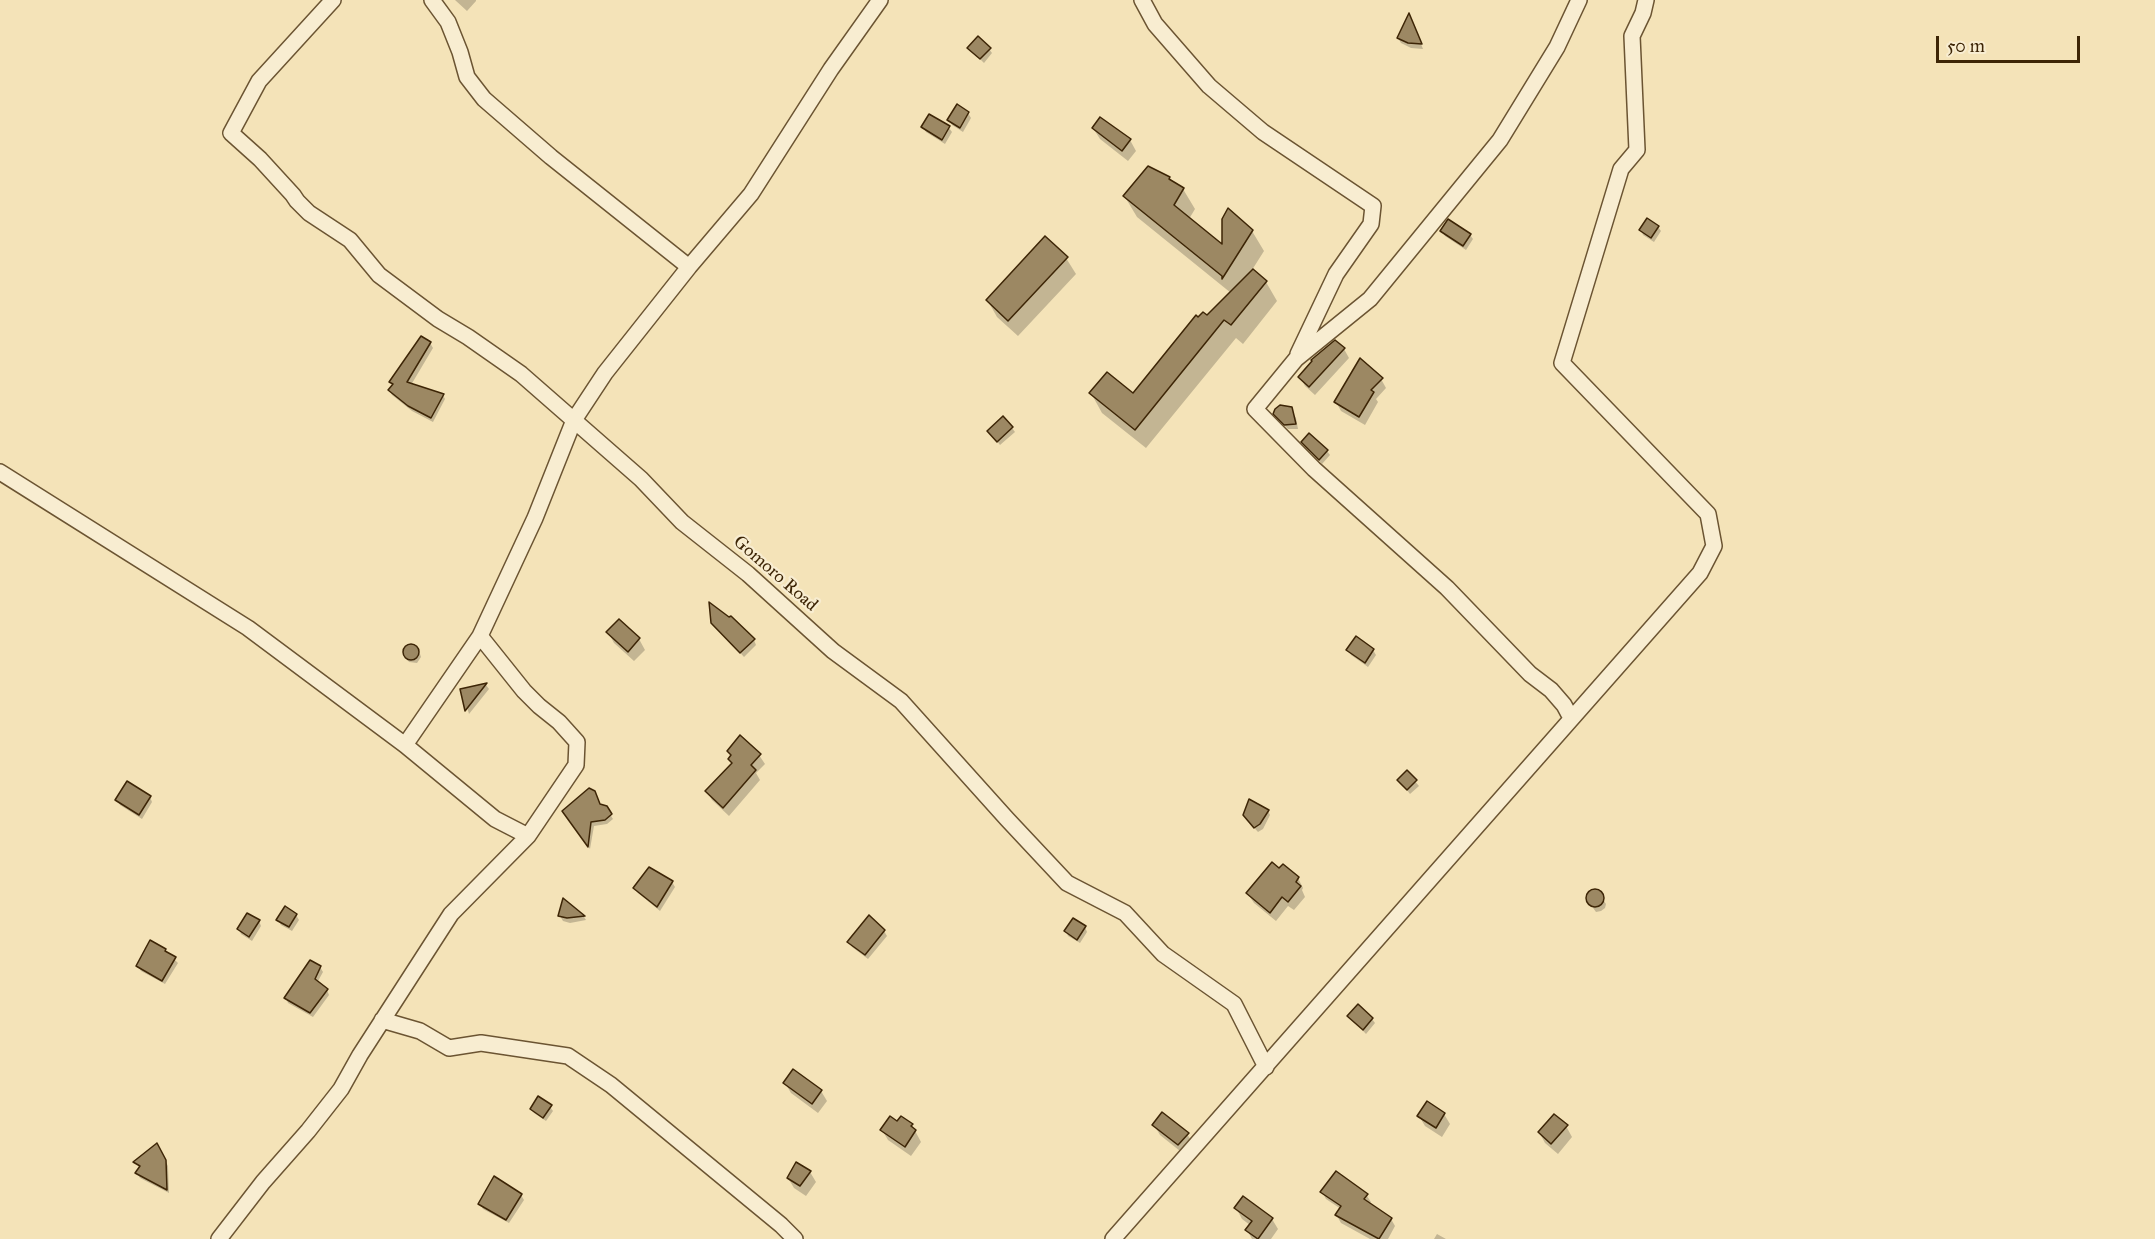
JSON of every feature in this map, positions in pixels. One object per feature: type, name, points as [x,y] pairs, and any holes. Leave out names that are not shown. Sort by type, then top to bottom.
[{"type":"street","name":"Gomoro Road","points":[[333,0],[259,81],[231,133],[260,159],[309,213],[350,240],[379,275],[438,319],[521,374],[641,479],[682,522],[748,574],[833,651],[901,701],[1067,883],[1125,913],[1163,954],[1234,1004],[1266,1067]]},
{"type":"street","points":[[432,0],[448,22],[467,77],[484,99],[551,157],[689,267]]},
{"type":"street","points":[[405,745],[480,636],[535,518],[574,420],[605,373],[689,267],[751,194],[831,69],[880,0]]},
{"type":"street","points":[[1142,0],[1155,24],[1209,86],[1263,132],[1373,206],[1371,224],[1336,274],[1296,359]]},
{"type":"street","points":[[1571,718],[1564,705],[1551,690],[1530,674],[1447,588],[1314,469],[1255,409],[1296,359],[1370,299],[1500,140],[1557,47],[1579,0]]},
{"type":"street","points":[[1113,1239],[1700,573],[1714,546],[1708,514],[1562,363],[1621,169],[1637,150],[1632,36],[1643,13],[1646,0]]},
{"type":"street","points":[[0,472],[248,628],[405,745],[495,819],[528,836]]},
{"type":"street","points":[[219,1239],[263,1182],[341,1089],[382,1020],[451,914],[528,836],[576,765],[577,742],[559,722],[531,699],[480,636]]},
{"type":"street","points":[[382,1020],[420,1031],[449,1048],[481,1043],[568,1056],[611,1084],[781,1224],[795,1239]]},
{"type":"building","points":[[1409,13],[1422,44],[1408,43],[1397,38]]},
{"type":"building","points":[[978,36],[991,48],[980,59],[967,48]]},
{"type":"building","points":[[957,104],[969,112],[960,128],[947,120]]},
{"type":"building","points":[[929,114],[950,126],[942,140],[921,127]]},
{"type":"building","points":[[1100,117],[1131,139],[1122,151],[1092,128]]},
{"type":"building","points":[[1148,166],[1170,177],[1169,179],[1184,188],[1174,205],[1222,244],[1222,219],[1228,208],[1253,230],[1222,279],[1222,276],[1123,196]]},
{"type":"building","points":[[1647,218],[1659,226],[1651,238],[1639,230]]},
{"type":"building","points":[[1448,219],[1471,234],[1463,246],[1440,231]]},
{"type":"building","points":[[1045,236],[1068,257],[1008,321],[986,300]]},
{"type":"building","points":[[1253,269],[1267,281],[1231,325],[1224,320],[1135,430],[1089,393],[1107,372],[1133,393],[1196,315],[1198,317],[1203,312],[1207,315]]},
{"type":"building","points":[[421,336],[431,342],[407,382],[444,394],[431,418],[408,406],[388,390],[393,384],[389,382]]},
{"type":"building","points":[[1335,340],[1345,348],[1309,387],[1298,377],[1311,360]]},
{"type":"building","points":[[1360,358],[1383,378],[1371,390],[1374,392],[1359,417],[1334,402]]},
{"type":"building","points":[[1280,405],[1292,407],[1296,424],[1284,425],[1273,414]]},
{"type":"building","points":[[1003,416],[1013,427],[997,442],[987,431]]},
{"type":"building","points":[[1309,433],[1328,450],[1319,460],[1301,442]]},
{"type":"building","points":[[709,602],[729,617],[731,616],[755,639],[740,653],[711,623]]},
{"type":"building","points":[[619,619],[640,638],[628,652],[606,632]]},
{"type":"building","points":[[1356,636],[1374,649],[1365,663],[1346,650]]},
{"type":"building","points":[[408,644],[414,644],[419,652],[417,658],[408,660],[403,655],[403,649]]},
{"type":"building","points":[[487,683],[465,711],[460,689]]},
{"type":"building","points":[[740,735],[761,754],[751,765],[756,770],[723,808],[705,791],[732,763],[728,759],[731,755],[727,751]]},
{"type":"building","points":[[1407,770],[1417,780],[1407,790],[1397,780]]},
{"type":"building","points":[[127,781],[151,796],[139,815],[115,800]]},
{"type":"building","points":[[589,788],[595,791],[600,804],[607,806],[612,814],[605,820],[591,822],[588,847],[562,811]]},
{"type":"building","points":[[1249,799],[1269,810],[1260,824],[1254,828],[1243,815]]},
{"type":"building","points":[[1272,862],[1279,868],[1283,864],[1299,877],[1296,882],[1301,886],[1288,902],[1282,897],[1270,913],[1246,893]]},
{"type":"building","points":[[649,867],[673,881],[657,907],[633,888]]},
{"type":"building","points":[[1595,889],[1601,892],[1604,898],[1601,904],[1595,907],[1589,904],[1586,898],[1589,892]]},
{"type":"building","points":[[563,898],[585,916],[567,918],[558,916]]},
{"type":"building","points":[[285,906],[297,914],[289,927],[276,920]]},
{"type":"building","points":[[247,913],[260,920],[249,937],[237,929]]},
{"type":"building","points":[[869,915],[885,930],[865,955],[847,942]]},
{"type":"building","points":[[1073,918],[1086,926],[1077,940],[1064,931]]},
{"type":"building","points":[[150,940],[176,957],[162,981],[136,966]]},
{"type":"building","points":[[310,960],[321,966],[315,979],[328,989],[310,1013],[284,998]]},
{"type":"building","points":[[1358,1004],[1373,1018],[1363,1030],[1347,1016]]},
{"type":"building","points":[[793,1069],[822,1090],[812,1104],[783,1083]]},
{"type":"building","points":[[538,1096],[552,1105],[543,1118],[530,1109]]},
{"type":"building","points":[[1427,1101],[1445,1113],[1436,1128],[1417,1116]]},
{"type":"building","points":[[1162,1112],[1189,1133],[1178,1145],[1152,1125]]},
{"type":"building","points":[[1554,1114],[1568,1125],[1551,1144],[1538,1132]]},
{"type":"building","points":[[890,1116],[897,1121],[901,1116],[913,1124],[911,1126],[916,1130],[905,1147],[880,1130]]},
{"type":"building","points":[[157,1143],[166,1160],[167,1190],[135,1173],[140,1166],[133,1162]]},
{"type":"building","points":[[796,1162],[811,1171],[800,1186],[787,1178]]},
{"type":"building","points":[[1336,1171],[1368,1194],[1364,1199],[1392,1218],[1379,1239],[1335,1215],[1341,1206],[1320,1192]]},
{"type":"building","points":[[494,1176],[522,1194],[506,1220],[478,1204]]},
{"type":"building","points":[[1243,1196],[1273,1218],[1258,1239],[1245,1230],[1252,1221],[1234,1208]]}]
